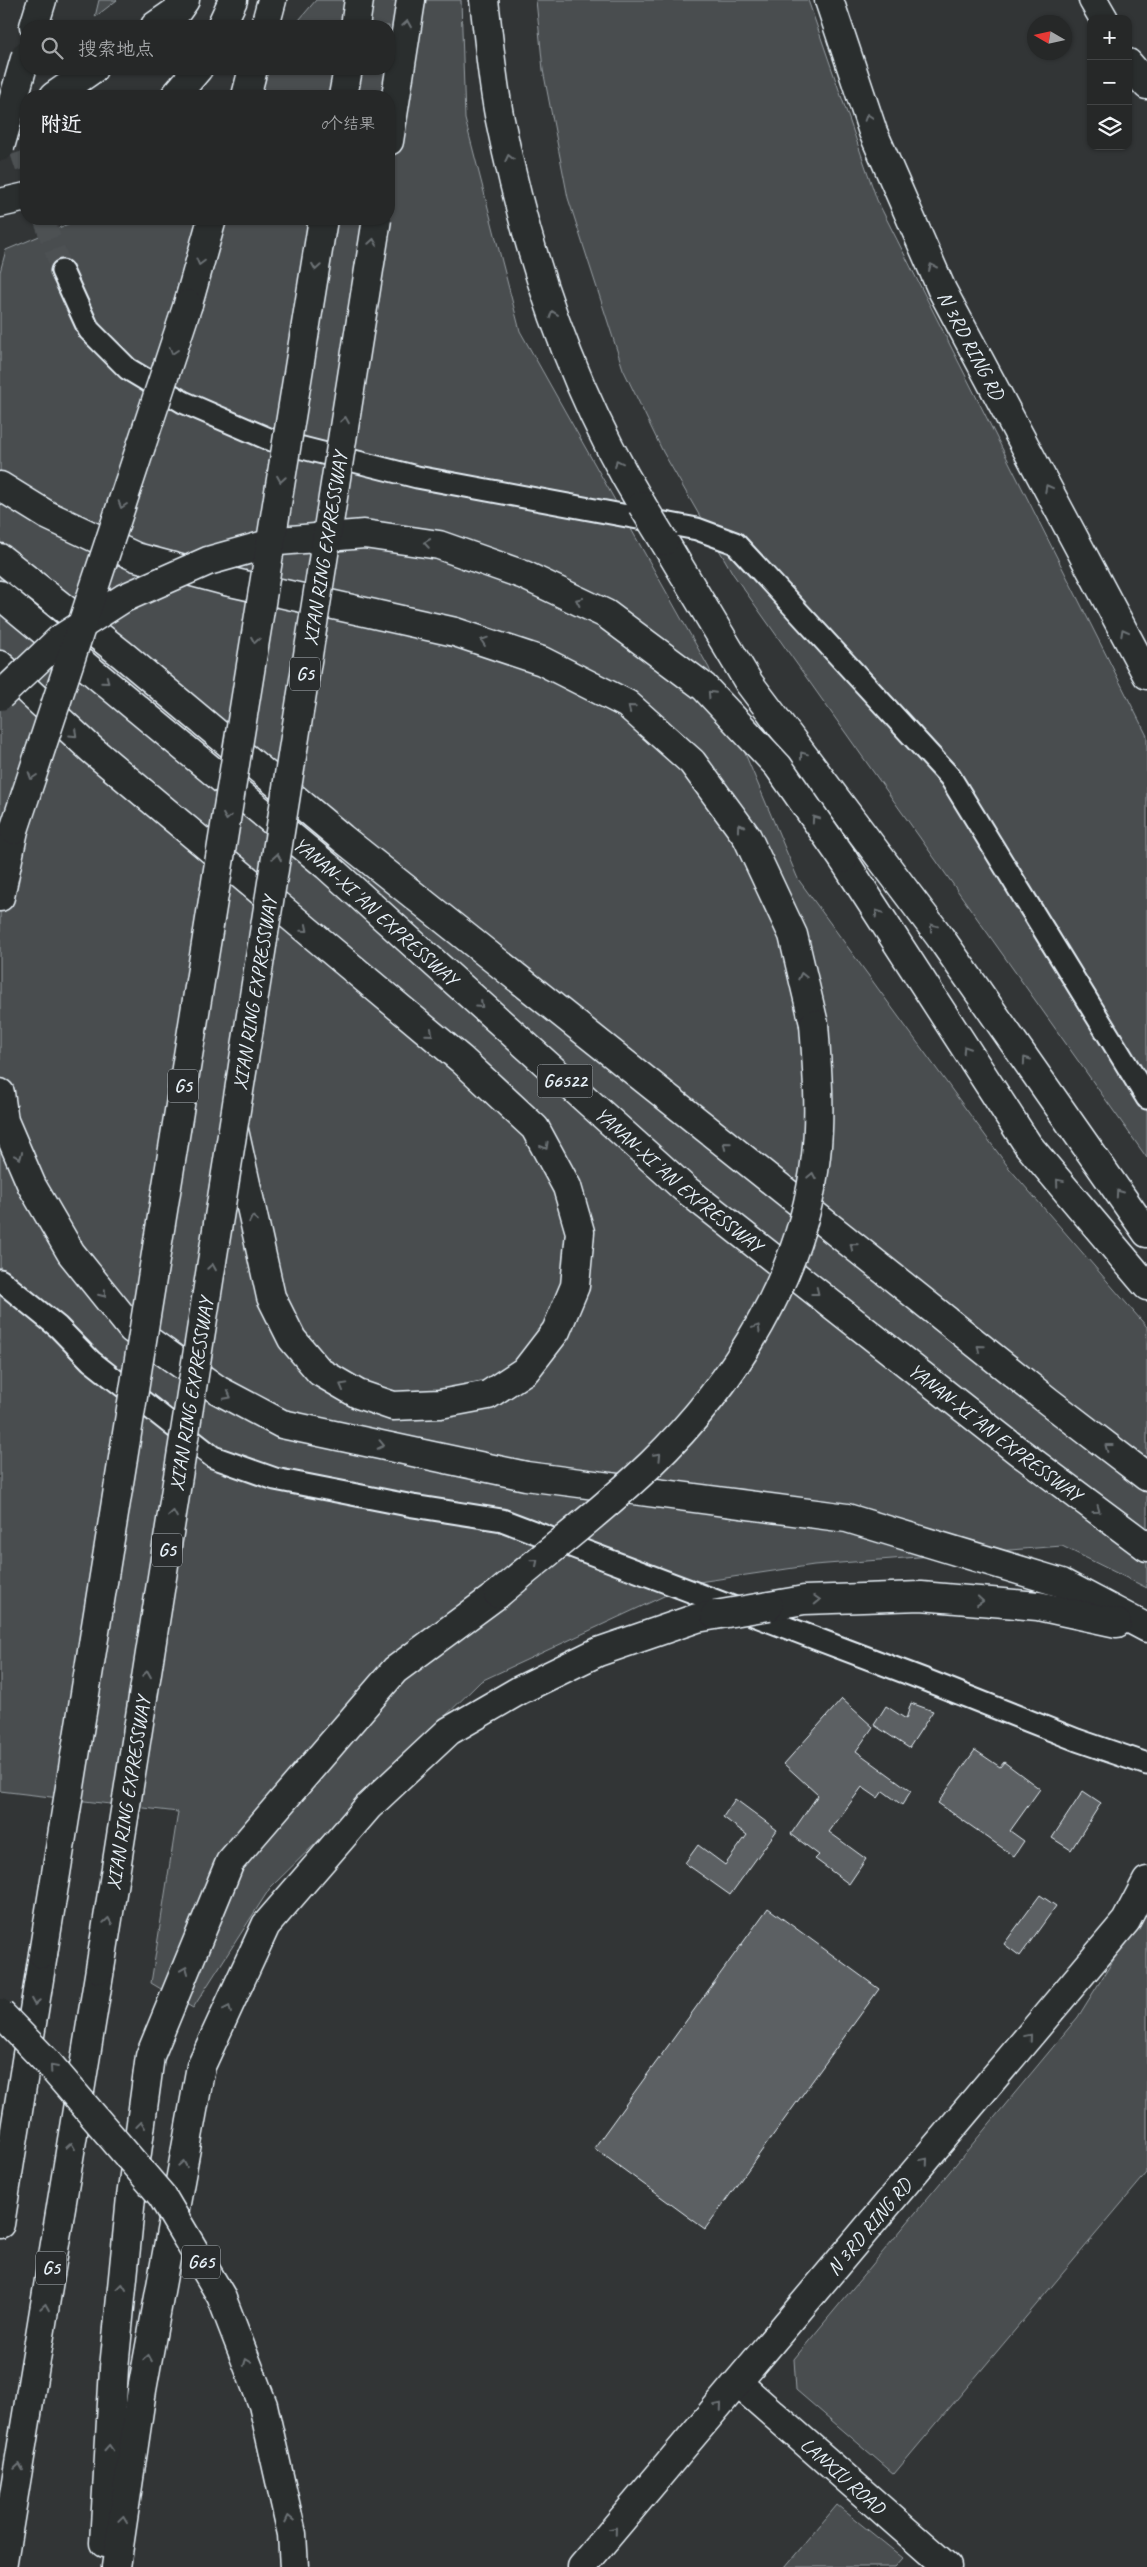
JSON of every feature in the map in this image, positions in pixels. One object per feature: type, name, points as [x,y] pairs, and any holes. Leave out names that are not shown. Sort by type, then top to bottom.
[{"type":"main road","points":[[36,20],[42,0]]},
{"type":"main road","points":[[163,20],[178,10],[185,0]]},
{"type":"main road","points":[[224,20],[232,0]]},
{"type":"main road","points":[[267,20],[272,0]]},
{"type":"main road","points":[[356,20],[359,0]]},
{"type":"main road","points":[[395,103],[411,0]]},
{"type":"main road","points":[[484,0],[500,118],[525,232],[560,336],[620,468],[749,683],[940,937],[1147,1233]]},
{"type":"main road","name":"N 3RD RING RD","points":[[829,0],[873,132],[942,290],[1147,675]]},
{"type":"main road","points":[[1094,0],[1102,15]]},
{"type":"main road","points":[[1132,68],[1147,85]]},
{"type":"main road","points":[[0,148],[20,75]]},
{"type":"main road","points":[[63,90],[84,75]]},
{"type":"main road","points":[[180,90],[193,75]]},
{"type":"main road","points":[[248,90],[251,75]]},
{"type":"main road","points":[[344,90],[347,75]]},
{"type":"main road","points":[[0,123],[20,118]]},
{"type":"main road","points":[[0,203],[20,198]]},
{"type":"main road","points":[[0,897],[14,830],[188,304],[210,225]]},
{"type":"main road","name":"G5","points":[[0,2224],[42,1954],[323,225]]},
{"type":"main road","name":"XI'AN RING EXPRESSWAY","points":[[2,2567],[100,1969],[376,225]]},
{"type":"main road","points":[[0,486],[47,515],[136,557],[226,581],[455,632],[542,661],[626,704],[692,762],[748,837],[792,935],[814,1024],[818,1082],[816,1156],[807,1206],[790,1263],[768,1310],[735,1364],[701,1411],[663,1451],[498,1594],[395,1670],[230,1862],[150,2056],[132,2197],[115,2359],[102,2567]]},
{"type":"main road","points":[[0,696],[16,678],[68,634],[124,598],[208,561],[279,541],[364,534],[438,545],[524,575],[606,614],[704,686],[778,766],[843,859],[1028,1145],[1147,1286]]},
{"type":"main road","name":"YANAN-XI 'AN EXPRESSWAY","points":[[0,558],[123,655],[350,845],[1040,1395],[1147,1477]]},
{"type":"main road","name":"YANAN-XI 'AN EXPRESSWAY","points":[[0,595],[327,866],[684,1188],[1018,1451],[1147,1547]]},
{"type":"main road","points":[[0,665],[91,749],[462,1060],[535,1128],[567,1187],[580,1232],[575,1286],[556,1331],[526,1370],[488,1395],[440,1404],[393,1406],[358,1394],[320,1372],[292,1339],[271,1297],[234,1130]]},
{"type":"main road","points":[[0,1093],[4,1121],[32,1186],[71,1253],[132,1330],[218,1390],[282,1424],[526,1476],[847,1518],[1062,1583],[1147,1629]]},
{"type":"main road","points":[[116,2567],[142,2390],[201,2066],[266,1926],[368,1807],[450,1731],[520,1690],[598,1652],[697,1618],[804,1600],[921,1596],[1038,1606],[1147,1629]]},
{"type":"main road","name":"N 3RD RING RD","points":[[582,2567],[1126,1921],[1147,1881]]},
{"type":"main road","name":"G65","points":[[0,2013],[49,2064],[162,2196],[221,2296],[264,2405],[292,2534],[294,2567]]},
{"type":"main road","name":"LANXIU ROAD","points":[[738,2383],[947,2567]]},
{"type":"street","points":[[62,271],[89,330],[128,370],[183,402],[271,440],[417,477],[697,529],[735,543],[950,777],[1147,1098]]},
{"type":"street","points":[[0,1280],[58,1327],[91,1362],[213,1457],[275,1479],[413,1506],[502,1520],[1147,1764]]},
{"type":"shaded area","points":[[99,0],[117,0],[95,17]]},
{"type":"shaded area","points":[[316,0],[461,0],[465,119],[520,331],[709,668],[798,879],[1009,1168],[1147,1327],[1147,1588],[1062,1546],[814,1565],[692,1583],[481,1681],[270,1888],[193,2008],[151,1983],[178,1812],[0,1791],[0,272],[6,250],[66,225],[395,225],[395,90],[240,90],[253,75],[395,75],[395,20],[299,20]]},
{"type":"shaded area","points":[[536,0],[808,0],[877,200],[1147,736],[1147,1158],[733,574],[663,452],[623,369],[568,198],[543,70]]},
{"type":"shaded area","points":[[1147,1906],[1147,2173],[894,2474],[796,2390],[794,2359],[1078,2017]]},
{"type":"shaded area","points":[[837,2505],[903,2558],[895,2567],[785,2567]]},
{"type":"building","points":[[842,1699],[873,1727],[856,1751],[911,1791],[902,1805],[883,1791],[878,1798],[862,1787],[829,1832],[866,1859],[849,1884],[815,1859],[819,1855],[791,1834],[818,1795],[784,1764]]},
{"type":"building","points":[[911,1703],[933,1711],[909,1748],[874,1725],[886,1706],[906,1719]]},
{"type":"building","points":[[975,1750],[1000,1767],[1004,1762],[1040,1789],[1010,1831],[1024,1841],[1014,1856],[938,1803]]},
{"type":"building","points":[[1083,1791],[1101,1803],[1071,1850],[1052,1838]]},
{"type":"building","points":[[735,1799],[777,1830],[730,1895],[685,1863],[698,1845],[725,1865],[747,1835],[723,1817]]},
{"type":"building","points":[[1040,1895],[1056,1906],[1020,1956],[1004,1944]]},
{"type":"building","points":[[768,1908],[879,1989],[705,2229],[594,2148]]},
{"type":"tunnel","points":[[0,91],[20,150]]},
{"type":"tunnel","points":[[46,225],[62,271]]}]
